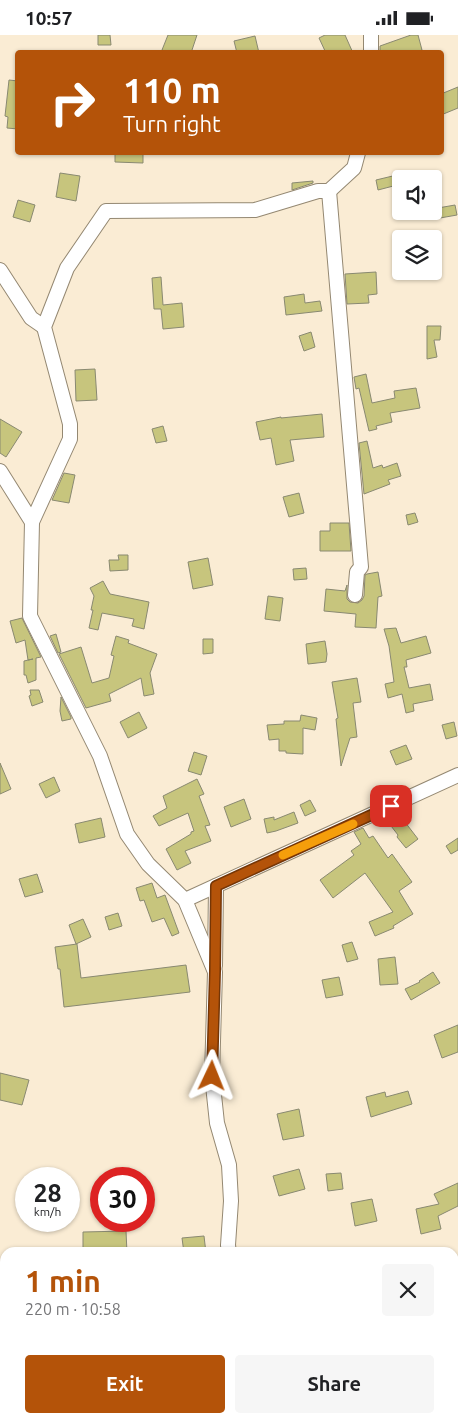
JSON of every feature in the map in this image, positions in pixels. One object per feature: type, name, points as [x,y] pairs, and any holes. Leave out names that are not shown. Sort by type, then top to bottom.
[{"type":"street","points":[[370,35],[371,50]]},
{"type":"street","points":[[215,971],[185,900],[148,864],[127,833],[100,755],[30,616],[32,522],[70,439],[70,424],[44,327],[67,268],[106,211],[255,211],[318,191],[329,191],[354,168],[357,155]]},
{"type":"street","points":[[329,191],[361,567],[357,572],[355,595]]},
{"type":"street","points":[[0,270],[31,318],[44,327]]},
{"type":"street","points":[[0,471],[32,522]]},
{"type":"street","points":[[185,900],[458,775]]},
{"type":"street","points":[[216,886],[212,1076],[217,1123],[229,1165],[231,1201],[228,1247]]},
{"type":"building","points":[[98,35],[110,35],[111,45],[98,45]]},
{"type":"building","points":[[168,35],[197,35],[192,50],[162,50]]},
{"type":"building","points":[[325,35],[345,35],[352,50],[325,50],[319,38]]},
{"type":"building","points":[[411,35],[418,35],[422,50],[380,50],[380,46]]},
{"type":"building","points":[[255,36],[258,50],[236,50],[234,41]]},
{"type":"building","points":[[9,80],[15,81],[15,129],[7,128],[8,117],[5,116]]},
{"type":"building","points":[[458,87],[458,108],[444,114],[444,93]]},
{"type":"building","points":[[115,155],[143,155],[143,163],[115,162]]},
{"type":"building","points":[[60,173],[80,176],[76,201],[56,197]]},
{"type":"building","points":[[392,176],[392,186],[378,190],[376,180]]},
{"type":"building","points":[[313,181],[313,183],[292,190],[292,183]]},
{"type":"building","points":[[18,200],[35,205],[30,222],[13,217]]},
{"type":"building","points":[[455,205],[457,215],[442,218],[442,207]]},
{"type":"building","points":[[376,272],[377,294],[368,295],[369,303],[347,304],[345,274]]},
{"type":"building","points":[[161,277],[163,305],[182,303],[184,327],[163,329],[161,309],[154,309],[152,278]]},
{"type":"building","points":[[304,294],[305,303],[320,301],[322,311],[286,315],[284,297]]},
{"type":"building","points":[[427,326],[441,326],[440,340],[434,340],[437,357],[427,359]]},
{"type":"building","points":[[311,332],[315,347],[304,351],[299,336]]},
{"type":"building","points":[[95,369],[97,400],[76,401],[75,370]]},
{"type":"building","points":[[366,374],[372,403],[395,398],[394,391],[416,388],[420,408],[390,413],[392,422],[376,426],[377,429],[369,431],[359,388],[356,389],[354,377]]},
{"type":"building","points":[[322,414],[324,437],[290,440],[294,461],[276,465],[271,438],[260,440],[256,422],[281,417]]},
{"type":"building","points":[[0,419],[22,432],[6,457],[0,453]]},
{"type":"building","points":[[163,426],[167,441],[156,443],[152,429]]},
{"type":"building","points":[[367,441],[373,468],[382,465],[383,468],[397,463],[401,476],[388,480],[390,484],[364,494],[359,443]]},
{"type":"building","points":[[64,473],[75,475],[69,503],[52,500]]},
{"type":"building","points":[[299,493],[304,513],[289,517],[283,497]]},
{"type":"building","points":[[415,513],[418,522],[408,525],[406,515]]},
{"type":"building","points":[[330,523],[349,523],[351,551],[320,551],[320,531],[330,531]]},
{"type":"building","points":[[118,555],[128,555],[128,570],[110,571],[109,560],[119,560]]},
{"type":"building","points":[[208,558],[213,585],[193,589],[188,562]]},
{"type":"building","points":[[306,568],[307,579],[294,580],[293,569]]},
{"type":"building","points":[[378,572],[382,596],[378,597],[376,628],[355,627],[356,614],[324,611],[326,589],[345,591],[347,585],[347,599],[350,602],[358,603],[364,596],[365,575]]},
{"type":"building","points":[[103,581],[110,594],[149,602],[144,629],[132,626],[134,619],[102,613],[98,630],[89,628],[94,596],[90,588]]},
{"type":"building","points":[[268,596],[283,598],[280,621],[265,619]]},
{"type":"building","points":[[22,618],[41,657],[36,658],[36,680],[28,683],[26,675],[24,675],[24,661],[33,659],[28,660],[25,640],[16,643],[10,621]]},
{"type":"building","points":[[396,628],[401,643],[426,636],[431,653],[406,660],[407,667],[404,667],[409,688],[430,684],[433,700],[413,704],[414,711],[406,713],[402,694],[388,698],[385,684],[394,682],[389,646],[384,629]]},
{"type":"building","points":[[56,634],[61,652],[58,653],[50,636]]},
{"type":"building","points":[[116,636],[129,640],[128,643],[157,654],[150,673],[154,694],[144,696],[141,678],[109,694],[111,701],[86,708],[59,654],[81,647],[92,683],[109,678],[114,656],[111,655]]},
{"type":"building","points":[[203,639],[213,639],[213,653],[203,654]]},
{"type":"building","points":[[325,641],[326,662],[308,664],[306,644]]},
{"type":"building","points":[[357,678],[361,702],[353,703],[357,737],[350,738],[341,766],[336,719],[338,718],[332,682]]},
{"type":"building","points":[[30,690],[39,690],[43,702],[32,706],[29,696],[31,695]]},
{"type":"building","points":[[61,697],[71,719],[62,721],[60,711]]},
{"type":"building","points":[[139,712],[147,728],[128,738],[120,722]]},
{"type":"building","points":[[301,715],[317,718],[315,730],[303,728],[303,754],[279,751],[279,739],[269,740],[267,725],[284,724],[284,721],[300,721]]},
{"type":"building","points":[[454,722],[457,736],[446,739],[442,725]]},
{"type":"building","points":[[406,745],[412,759],[396,765],[390,751]]},
{"type":"building","points":[[194,752],[207,756],[201,775],[188,771]]},
{"type":"building","points":[[0,763],[11,789],[0,794]]},
{"type":"building","points":[[54,777],[60,791],[46,798],[39,784]]},
{"type":"building","points":[[197,779],[204,794],[199,796],[210,825],[205,826],[211,841],[185,851],[191,863],[177,870],[166,849],[194,831],[188,813],[159,826],[153,816],[167,808],[163,796]]},
{"type":"building","points":[[244,799],[251,819],[231,827],[224,807]]},
{"type":"building","points":[[310,800],[316,811],[305,816],[300,805]]},
{"type":"building","points":[[294,812],[298,823],[267,833],[264,819],[274,817],[274,820]]},
{"type":"building","points":[[398,813],[418,839],[406,848],[388,822]]},
{"type":"building","points":[[101,818],[105,837],[79,843],[75,824]]},
{"type":"building","points":[[363,828],[369,838],[373,836],[388,858],[392,854],[412,882],[399,891],[413,914],[393,926],[394,928],[375,936],[369,922],[393,912],[365,873],[333,898],[320,880],[354,855],[351,851],[361,844],[354,832]]},
{"type":"building","points":[[458,838],[458,850],[451,854],[446,846]]},
{"type":"building","points":[[37,874],[43,892],[25,897],[19,879]]},
{"type":"building","points":[[152,883],[157,898],[165,895],[179,933],[172,936],[164,918],[152,922],[144,900],[140,901],[136,888]]},
{"type":"building","points":[[118,913],[122,926],[109,930],[105,917]]},
{"type":"building","points":[[83,919],[91,937],[76,944],[69,925]]},
{"type":"building","points":[[352,942],[358,959],[347,962],[342,945]]},
{"type":"building","points":[[77,944],[81,978],[186,965],[190,992],[64,1007],[60,969],[58,969],[55,947]]},
{"type":"building","points":[[395,957],[398,984],[380,985],[378,959]]},
{"type":"building","points":[[433,972],[440,983],[411,1000],[405,989],[420,982]]},
{"type":"building","points":[[339,977],[343,995],[326,998],[322,980]]},
{"type":"building","points":[[458,1025],[458,1052],[442,1058],[434,1035]]},
{"type":"building","points":[[0,1073],[29,1080],[22,1105],[0,1100]]},
{"type":"building","points":[[408,1091],[412,1104],[371,1117],[366,1097],[385,1092],[386,1097]]},
{"type":"building","points":[[299,1109],[304,1136],[283,1140],[277,1114]]},
{"type":"building","points":[[299,1169],[305,1189],[279,1196],[273,1176]]},
{"type":"building","points":[[341,1173],[343,1189],[328,1191],[326,1174]]},
{"type":"building","points":[[458,1183],[458,1206],[438,1216],[441,1229],[421,1234],[416,1209],[439,1204],[434,1194]]},
{"type":"building","points":[[372,1199],[377,1221],[355,1226],[351,1203]]},
{"type":"building","points":[[83,1232],[126,1232],[127,1247],[83,1247]]},
{"type":"building","points":[[204,1236],[205,1247],[183,1247],[182,1238]]},
{"type":"slow traffic","points":[[283,855],[353,824]]},
{"type":"route","points":[[212,1076],[216,886],[391,806]]}]
